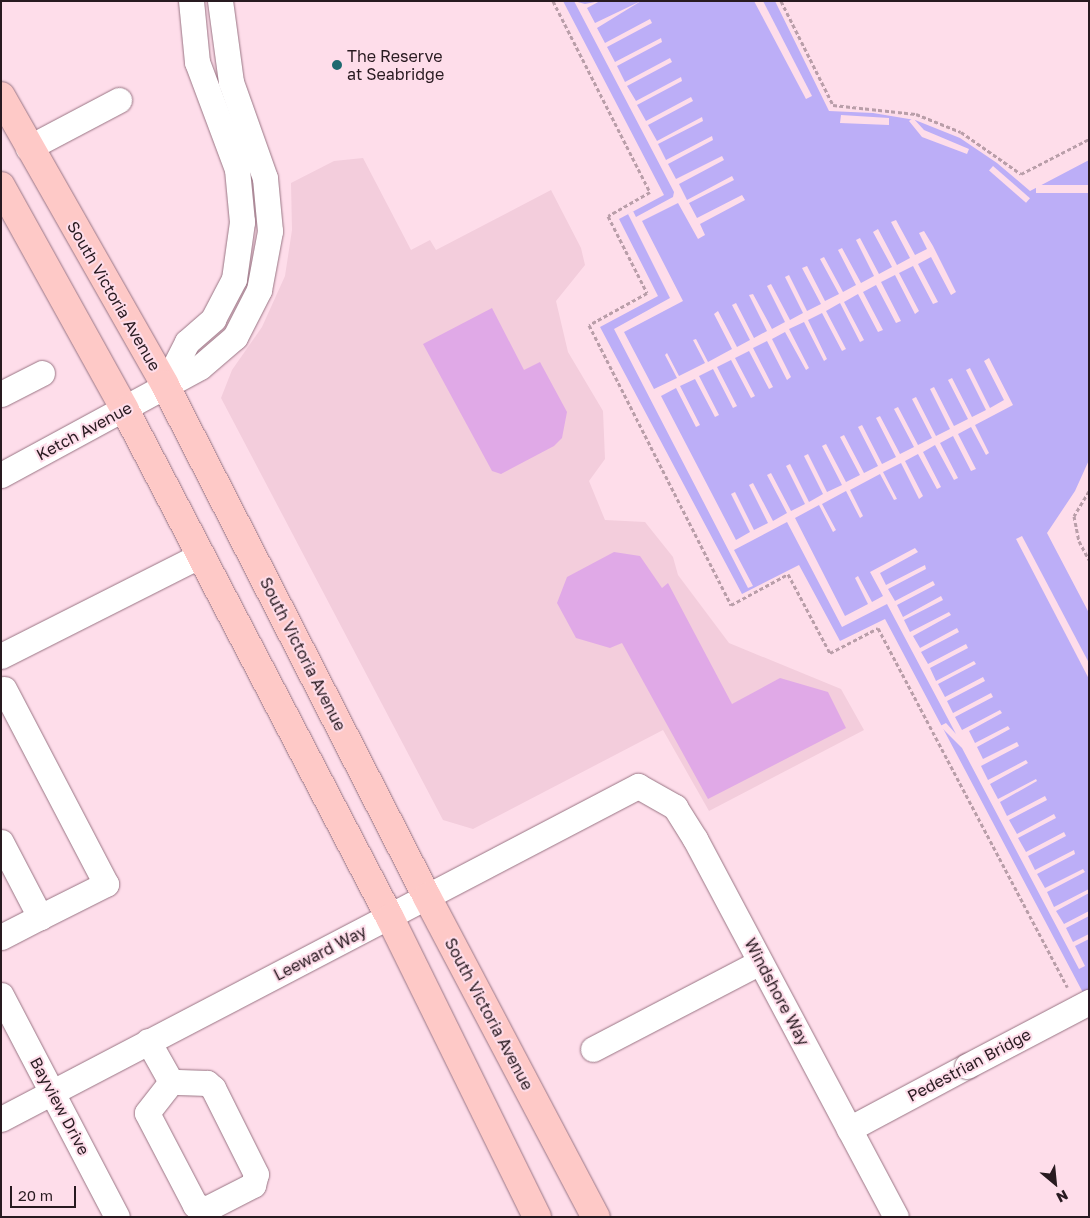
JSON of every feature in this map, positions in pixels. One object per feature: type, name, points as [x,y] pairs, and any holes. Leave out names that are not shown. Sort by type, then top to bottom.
[{"type":"main road","name":"South Victoria Avenue","points":[[1,96],[28,148],[165,385],[427,897],[596,1217]]},
{"type":"main road","points":[[1,186],[125,410],[390,918],[537,1217]]},
{"type":"street","points":[[165,385],[187,342],[213,318],[234,279],[242,222],[237,168],[197,62],[191,1]]},
{"type":"street","name":"Ketch Avenue","points":[[1,475],[125,410],[165,385],[200,367],[235,337],[259,290],[270,231],[266,178],[230,82],[220,1]]},
{"type":"street","points":[[28,148],[119,100]]},
{"type":"street","points":[[1,394],[42,373]]},
{"type":"street","points":[[1,656],[201,555]]},
{"type":"street","points":[[1,937],[106,884],[4,688]]},
{"type":"street","name":"Leeward Way","points":[[1,1119],[148,1041],[390,918],[638,786]]},
{"type":"street","name":"Windshore Way","points":[[638,786],[675,807],[896,1217]]},
{"type":"street","points":[[1,842],[40,917]]},
{"type":"street","points":[[593,1049],[760,962]]},
{"type":"street","name":"Bayview Drive","points":[[1,995],[117,1217]]},
{"type":"street","name":"Pedestrian Bridge","points":[[849,1129],[967,1066],[1080,997]]},
{"type":"street","points":[[148,1041],[172,1082]]},
{"type":"street","points":[[172,1082],[207,1083],[213,1088],[256,1174],[253,1185],[206,1209],[195,1205],[147,1114],[172,1082]]},
{"type":"path","points":[[553,1],[650,192],[608,216],[647,293],[589,325],[731,605],[788,574],[830,653],[878,628],[1080,997]]},
{"type":"path","points":[[781,1],[832,105],[916,114],[961,132],[1021,174],[1089,139]]},
{"type":"path","points":[[1089,491],[1074,516],[1079,542],[1089,560]]},
{"type":"shaded area","points":[[563,1],[775,1],[829,111],[873,113],[915,120],[960,138],[997,163],[1030,191],[1089,160],[1089,460],[1075,491],[1047,533],[1089,613],[1089,1004],[885,619],[840,641],[799,565],[742,594],[600,327],[658,296],[619,219],[664,195]]},
{"type":"shaded area","points":[[363,158],[411,250],[430,240],[436,250],[551,190],[581,248],[585,265],[556,301],[568,352],[603,411],[605,459],[589,481],[605,520],[645,522],[673,557],[678,575],[729,643],[841,689],[864,730],[709,811],[663,730],[473,829],[443,820],[221,398],[232,370],[262,327],[285,276],[292,230],[291,183],[334,161]]},
{"type":"pier","points":[[574,1],[585,4],[600,1],[587,8],[595,23],[641,1],[597,28],[605,43],[650,19],[652,23],[607,47],[615,62],[661,38],[662,42],[617,66],[625,82],[670,58],[672,62],[627,86],[636,101],[681,77],[682,81],[637,105],[646,121],[691,97],[693,101],[648,125],[657,141],[702,117],[703,121],[658,144],[666,160],[712,136],[713,140],[668,164],[676,179],[722,156],[724,160],[679,184],[687,200],[732,176],[734,180],[689,203],[697,218],[742,195],[745,200],[700,224],[705,235],[698,239],[678,203],[642,221],[683,301],[624,332],[654,389],[677,378],[665,355],[667,353],[679,376],[705,363],[693,340],[696,339],[708,362],[732,349],[714,314],[718,311],[737,347],[750,340],[732,305],[736,303],[754,338],[767,331],[749,295],[753,294],[772,329],[785,322],[767,286],[771,284],[790,320],[803,313],[785,277],[789,275],[807,311],[821,304],[802,268],[807,266],[825,301],[839,294],[820,259],[824,257],[843,292],[856,285],[838,250],[842,248],[861,283],[874,276],[856,240],[860,238],[879,274],[892,267],[873,232],[878,229],[897,265],[910,258],[891,222],[896,220],[915,255],[927,249],[919,233],[924,231],[933,246],[956,292],[951,295],[931,257],[918,264],[938,302],[933,304],[913,266],[899,273],[919,311],[915,314],[895,275],[881,282],[901,321],[896,323],[876,285],[863,292],[883,330],[878,332],[858,294],[844,302],[864,340],[860,342],[840,303],[826,311],[846,349],[842,351],[822,313],[808,320],[827,359],[824,361],[804,322],[789,329],[809,368],[806,370],[785,332],[772,339],[791,377],[787,380],[767,341],[753,348],[773,387],[769,389],[749,351],[735,358],[755,396],[751,398],[731,360],[717,367],[737,406],[733,408],[713,369],[699,376],[719,415],[715,417],[695,379],[680,386],[700,425],[696,427],[676,388],[661,396],[736,540],[750,532],[731,494],[735,492],[754,530],[768,523],[749,485],[753,483],[773,521],[787,513],[767,475],[771,473],[791,511],[805,504],[786,466],[790,464],[809,502],[823,494],[804,456],[808,454],[827,492],[842,485],[822,446],[826,444],[846,482],[860,475],[840,437],[844,435],[864,473],[878,466],[858,427],[862,425],[882,464],[896,457],[876,418],[880,416],[900,454],[914,447],[894,409],[898,407],[918,445],[932,438],[912,399],[916,397],[936,436],[950,429],[930,389],[934,387],[954,426],[968,419],[948,380],[952,378],[972,417],[986,410],[966,370],[970,368],[990,408],[1004,400],[984,361],[989,358],[1013,405],[975,425],[989,453],[986,455],[971,427],[958,434],[976,469],[971,471],[953,436],[940,443],[958,478],[954,480],[935,445],[923,452],[941,487],[937,489],[918,454],[905,461],[923,496],[919,499],[901,463],[883,472],[897,499],[894,500],[880,474],[850,490],[863,516],[860,518],[846,491],[822,504],[836,530],[833,532],[819,505],[795,518],[845,616],[868,604],[855,578],[858,576],[872,602],[883,596],[870,572],[915,548],[918,552],[880,573],[886,585],[925,565],[926,569],[888,589],[895,601],[933,581],[935,585],[897,605],[903,617],[941,596],[943,600],[904,620],[910,632],[949,612],[951,615],[913,636],[920,648],[957,628],[959,632],[921,652],[928,664],[966,644],[968,648],[930,668],[936,681],[974,661],[976,664],[938,684],[945,697],[983,677],[985,681],[947,701],[953,713],[991,693],[993,697],[955,717],[962,730],[1000,710],[1002,713],[969,731],[975,743],[1008,726],[1010,729],[977,747],[983,759],[1017,742],[1019,746],[981,766],[988,780],[1026,760],[1028,763],[990,784],[998,799],[1036,779],[1037,781],[1000,802],[1007,816],[1045,796],[1047,800],[1009,820],[1017,834],[1054,814],[1056,818],[1018,838],[1026,852],[1064,832],[1066,836],[1028,856],[1035,870],[1074,850],[1075,854],[1037,874],[1045,888],[1083,869],[1085,872],[1047,892],[1054,907],[1089,889],[1089,893],[1056,911],[1064,924],[1089,911],[1089,916],[1066,928],[1073,942],[1089,934],[1089,939],[1075,946],[1085,966],[1079,969],[962,748],[940,726],[946,723],[956,734],[887,604],[842,627],[787,522],[734,550],[753,586],[748,588],[614,329],[670,298],[628,214],[633,211],[636,217],[673,197],[674,192]]},
{"type":"pier","points":[[754,1],[763,1],[812,96],[806,99]]},
{"type":"pier","points":[[841,115],[889,118],[889,125],[840,123]]},
{"type":"pier","points":[[913,118],[924,130],[969,149],[967,154],[922,137],[909,121]]},
{"type":"pier","points":[[993,166],[1030,198],[1026,203],[989,171]]},
{"type":"pier","points":[[1036,185],[1089,185],[1089,193],[1036,193]]},
{"type":"pier","points":[[1022,536],[1089,663],[1089,679],[1016,539]]},
{"type":"building","points":[[492,308],[524,370],[540,362],[567,412],[562,438],[554,446],[501,474],[492,471],[423,344]]},
{"type":"building","points":[[614,552],[640,556],[662,588],[668,583],[732,704],[780,678],[828,692],[846,728],[708,799],[622,643],[610,648],[576,638],[557,603],[567,577]]},
{"type":"place","name":"The Reserve at Seabridge","points":[[337,65]]}]
